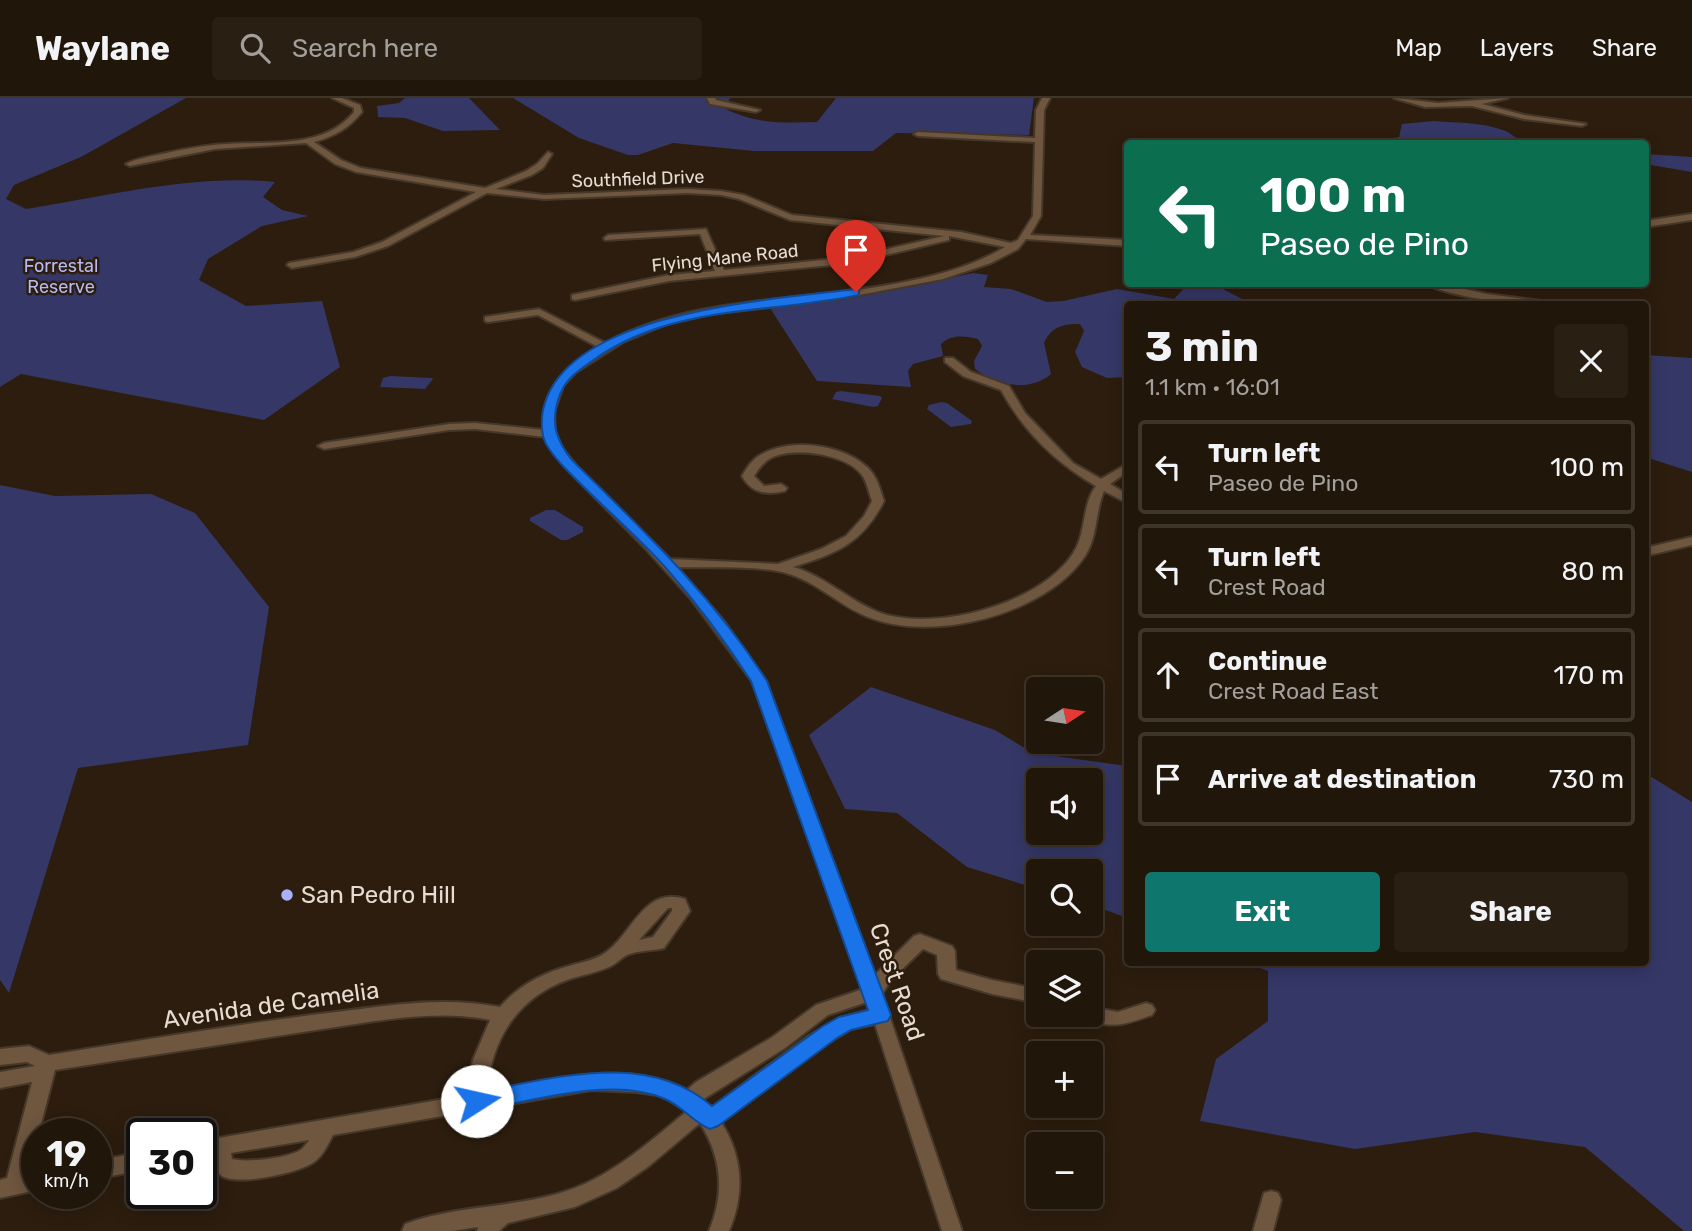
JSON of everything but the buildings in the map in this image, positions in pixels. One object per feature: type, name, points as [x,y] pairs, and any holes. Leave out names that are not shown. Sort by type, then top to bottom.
[{"type":"street","points":[[130,164],[216,147],[308,141],[338,131],[358,114],[355,105],[336,98]]},
{"type":"street","points":[[711,98],[720,105],[756,110]]},
{"type":"street","points":[[324,446],[449,427],[474,426],[550,434],[548,413],[555,389],[575,366],[604,346],[651,326],[709,311],[934,279],[992,261],[1015,247],[1034,228],[1037,216],[1040,110],[1046,98]]},
{"type":"street","points":[[1398,98],[1434,106],[1474,104],[1504,98]]},
{"type":"street","points":[[1474,104],[1524,117],[1582,124]]},
{"type":"street","points":[[918,134],[1039,139]]},
{"type":"street","name":"Southfield Drive","points":[[308,141],[338,162],[359,170],[486,191],[544,197],[709,192],[741,197],[790,217],[961,235],[1015,247]]},
{"type":"street","points":[[292,265],[355,254],[380,246],[486,191],[535,170],[548,154]]},
{"type":"street","points":[[1649,223],[1692,217]]},
{"type":"street","points":[[608,239],[703,231],[720,272]]},
{"type":"street","name":"Flying Mane Road","points":[[575,297],[645,281],[852,261],[961,235]]},
{"type":"street","points":[[1027,237],[1124,243]]},
{"type":"street","points":[[1446,287],[1521,301]]},
{"type":"street","points":[[488,319],[539,312],[604,346]]},
{"type":"street","points":[[949,360],[967,374],[1005,388],[1020,415],[1069,465],[1124,497]]},
{"type":"street","name":"Crest Road","points":[[550,434],[551,441],[566,462],[670,563],[734,643],[759,681],[881,1015],[952,1231]]},
{"type":"street","points":[[781,488],[761,489],[752,484],[748,475],[751,465],[763,456],[782,451],[818,451],[836,455],[865,471],[878,501],[868,524],[851,540],[828,552],[781,568]]},
{"type":"street","points":[[670,563],[781,568],[805,576],[883,619],[921,623],[973,617],[1035,594],[1056,580],[1075,562],[1087,541],[1093,500],[1102,485],[1124,469]]},
{"type":"street","points":[[1649,551],[1692,541]]},
{"type":"street","points":[[700,1110],[703,1088],[778,1043],[822,1010],[873,993],[885,975],[920,941],[946,951],[947,974],[992,988],[1026,994]]},
{"type":"street","points":[[477,1101],[478,1071],[485,1047],[502,1014],[526,994],[557,977],[604,963],[623,949]]},
{"type":"street","name":"Avenida de Camelia","points":[[0,1080],[45,1068],[365,1016],[459,1007],[502,1014]]},
{"type":"street","points":[[1103,1016],[1118,1019],[1146,1010]]},
{"type":"street","points":[[412,1231],[574,1199],[599,1189],[629,1169],[700,1110],[846,1023],[881,1015]]},
{"type":"street","points":[[0,1057],[29,1054],[45,1068],[8,1187]]},
{"type":"street","points":[[217,1147],[591,1082],[634,1081],[671,1091],[700,1110],[722,1140],[732,1175],[728,1212],[719,1231]]},
{"type":"street","points":[[217,1156],[228,1169],[260,1168],[299,1161],[309,1155],[328,1127]]},
{"type":"street","points":[[1263,1231],[1270,1200]]},
{"type":"street","points":[[487,1231],[496,1219],[506,1213]]},
{"type":"green space","name":"Forrestal Reserve","points":[[0,98],[186,98],[81,157],[14,185],[6,199],[26,209],[181,184],[244,180],[275,182],[263,197],[282,210],[308,216],[262,226],[208,259],[199,280],[246,306],[322,301],[340,367],[264,420],[21,374],[0,387]]},
{"type":"green space","points":[[405,98],[469,98],[500,130],[443,131],[405,118],[378,117],[377,106],[399,103]]},
{"type":"green space","points":[[513,98],[730,98],[726,109],[748,118],[770,122],[817,122],[836,98],[1034,98],[1029,135],[896,133],[873,151],[754,151],[673,143],[638,155],[628,155],[579,138]]},
{"type":"green space","points":[[1434,121],[1469,123],[1503,130],[1520,140],[1379,140],[1399,137],[1402,124]]},
{"type":"green space","points":[[1649,154],[1692,157],[1692,172],[1649,165]]},
{"type":"green space","points":[[973,273],[988,275],[984,287],[1011,289],[1047,302],[1117,289],[1174,299],[1185,287],[1219,287],[1246,301],[1124,301],[1124,377],[1107,378],[1082,367],[1075,352],[1084,331],[1080,324],[1074,324],[1059,327],[1047,337],[1044,343],[1051,374],[1042,380],[1013,385],[983,375],[975,369],[974,361],[982,346],[978,339],[958,337],[941,344],[943,356],[913,364],[908,371],[911,387],[817,381],[770,308],[910,287]]},
{"type":"green space","points":[[1649,355],[1692,358],[1692,472],[1649,458]]},
{"type":"green space","points":[[390,376],[433,379],[425,389],[380,387],[383,378]]},
{"type":"green space","points":[[836,392],[882,398],[878,406],[873,407],[832,399]]},
{"type":"green space","points":[[947,403],[972,421],[971,424],[951,427],[927,409],[929,405]]},
{"type":"green space","points":[[0,485],[55,496],[151,494],[195,513],[269,607],[248,745],[78,768],[9,993],[0,980]]},
{"type":"green space","points":[[546,510],[555,510],[583,527],[583,532],[561,540],[530,521],[530,518]]},
{"type":"green space","points":[[871,687],[995,730],[1026,749],[1026,754],[1124,766],[1124,917],[1103,909],[1103,859],[1026,859],[1026,885],[967,867],[897,813],[845,809],[809,735]]},
{"type":"green space","points":[[1649,775],[1692,802],[1692,1231],[1684,1231],[1585,1147],[1475,1132],[1355,1149],[1200,1121],[1216,1059],[1268,1021],[1268,971],[1255,966],[1649,966]]},
{"type":"place","name":"San Pedro Hill","points":[[287,895]]},
{"type":"route","points":[[477,1101],[591,1082],[634,1081],[671,1091],[702,1110],[710,1119],[830,1032],[846,1023],[881,1015],[759,681],[734,643],[670,563],[566,462],[551,441],[548,413],[555,389],[564,376],[604,346],[630,334],[674,319],[709,311],[856,292]]}]
